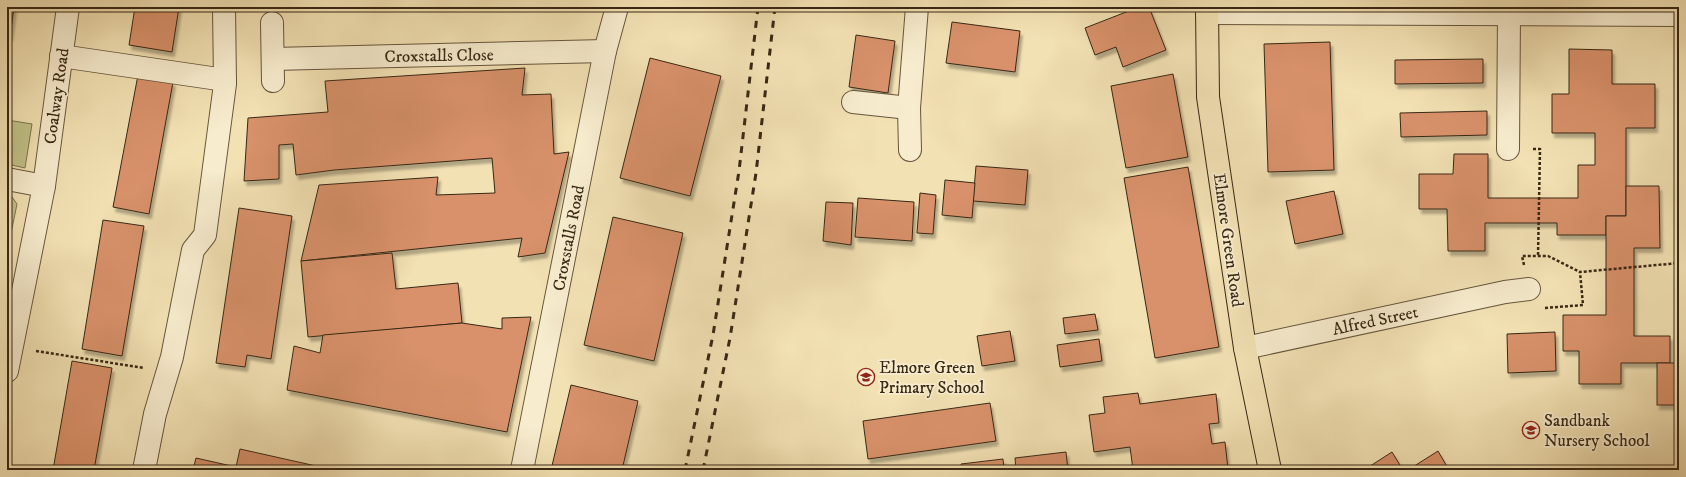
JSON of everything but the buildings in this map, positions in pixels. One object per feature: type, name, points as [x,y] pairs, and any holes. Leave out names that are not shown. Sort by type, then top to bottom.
[{"type":"main road","name":"Elmore Green Road","points":[[1207,10],[1208,96],[1245,348],[1270,470]]},
{"type":"street","name":"Coalway Road","points":[[7,372],[10,347],[44,186],[68,7]]},
{"type":"street","points":[[144,470],[155,414],[168,371],[193,250],[205,235],[225,80],[224,7]]},
{"type":"street","name":"Croxstalls Road","points":[[522,470],[605,50],[617,7]]},
{"type":"street","points":[[910,150],[909,108],[917,7]]},
{"type":"street","points":[[1207,10],[1679,15]]},
{"type":"street","points":[[1508,149],[1509,14]]},
{"type":"street","points":[[272,23],[273,81]]},
{"type":"street","name":"Croxstalls Close","points":[[273,59],[605,50]]},
{"type":"street","points":[[61,56],[225,80]]},
{"type":"street","points":[[853,102],[909,108]]},
{"type":"street","points":[[7,179],[44,186]]},
{"type":"street","name":"Alfred Street","points":[[1245,348],[1503,284],[1529,289]]},
{"type":"path","points":[[1508,149],[1540,149],[1538,256]]},
{"type":"path","points":[[1580,272],[1583,305],[1535,308],[1529,289],[1522,256],[1548,256],[1580,272],[1679,263]]},
{"type":"path","points":[[10,347],[168,371]]},
{"type":"green space","points":[[7,120],[32,124],[25,168],[7,164]]},
{"type":"green space","points":[[7,193],[10,194],[17,204],[7,253]]},
{"type":"railway","points":[[685,470],[713,335],[739,171],[758,7]]},
{"type":"railway","points":[[703,470],[730,338],[756,173],[775,7]]},
{"type":"place","name":"Elmore Green Primary School","points":[[866,377]]},
{"type":"place","name":"Sandbank Nursery School","points":[[1531,430]]}]
